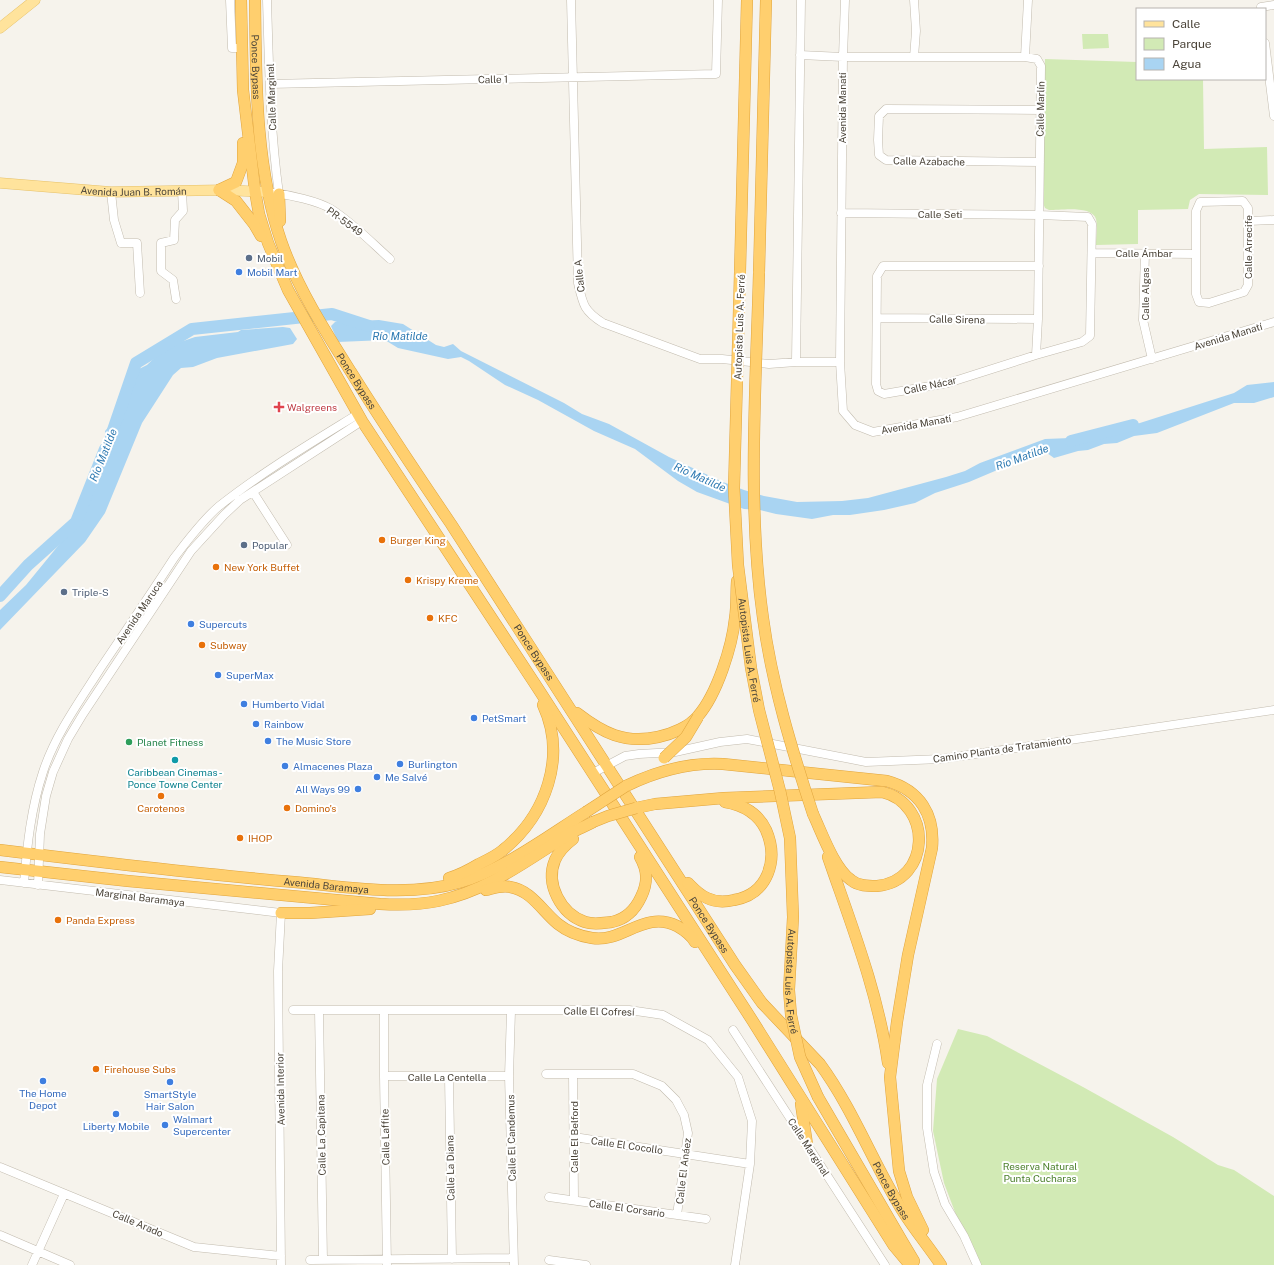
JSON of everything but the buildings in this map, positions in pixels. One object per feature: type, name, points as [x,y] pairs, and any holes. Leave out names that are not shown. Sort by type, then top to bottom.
[{"type":"highway","name":"Ponce Bypass","points":[[241,0],[243,90],[245,111],[259,214],[271,253],[320,348],[360,417],[538,687],[631,832],[697,941]]},
{"type":"highway","name":"Ponce Bypass","points":[[254,0],[259,125],[281,240],[290,264],[333,344],[377,414],[608,765],[735,965],[762,1003],[827,1073],[845,1103],[902,1210],[938,1261]]},
{"type":"highway","name":"Autopista Luis A. Ferré","points":[[747,0],[734,488],[738,565],[750,668],[790,838],[793,917],[790,990],[791,1015],[800,1057],[818,1097],[917,1265]]},
{"type":"highway","name":"Autopista Luis A. Ferré","points":[[766,0],[754,481],[762,618],[778,697],[813,814],[858,946],[872,993],[882,1028],[890,1077]]},
{"type":"highway","points":[[219,190],[236,182],[237,179],[242,163],[245,111]]},
{"type":"highway","points":[[219,190],[236,201],[254,224],[271,253]]},
{"type":"highway","points":[[626,786],[673,751],[686,737],[715,689],[724,666],[732,638],[735,618],[738,565]]},
{"type":"highway","points":[[429,889],[445,879],[458,876],[502,851],[525,829],[541,804],[552,772],[553,750],[552,732],[540,699],[538,687]]},
{"type":"highway","points":[[570,708],[596,727],[617,737],[639,739],[662,736],[684,727],[698,717]]},
{"type":"highway","points":[[626,786],[656,772],[677,767],[698,764],[723,764],[875,779],[895,783],[912,793],[925,808],[930,819],[933,836],[932,848],[908,955],[890,1077],[899,1172],[907,1197],[938,1261]]},
{"type":"highway","name":"Avenida Baramaya","points":[[0,850],[228,876],[390,891],[429,889],[460,882],[487,872],[508,861],[626,786]]},
{"type":"highway","points":[[708,800],[875,791],[888,793],[897,797],[916,820],[919,830],[920,843],[917,855],[912,865],[904,875],[894,881],[882,885],[861,885],[851,881],[834,860],[813,814]]},
{"type":"highway","points":[[673,868],[682,874],[687,882],[700,894],[706,898],[721,901],[739,899],[748,896],[755,891],[766,878],[772,860],[772,852],[770,842],[760,820],[750,811],[741,806],[708,800]]},
{"type":"highway","name":"Avenida Baramaya","points":[[0,867],[128,881],[399,905],[427,903],[450,898],[490,884],[515,870],[572,833],[628,809],[655,804],[708,800]]},
{"type":"highway","points":[[590,824],[583,832],[564,846],[558,854],[554,861],[552,879],[556,897],[563,906],[577,918],[585,922],[596,924],[615,921],[632,912],[638,904],[647,882],[647,874],[635,846],[631,832]]},
{"type":"highway","points":[[450,898],[463,897],[498,887],[512,887],[520,890],[533,899],[566,930],[579,935],[602,939],[614,936],[644,923],[663,921],[688,933],[697,941],[707,959],[721,973],[894,1246],[910,1265]]},
{"type":"highway","points":[[281,913],[318,913],[399,905]]},
{"type":"highway","points":[[796,1090],[802,1108],[808,1144]]},
{"type":"main road","points":[[0,28],[36,0]]},
{"type":"main road","name":"Avenida Juan B. Román","points":[[0,183],[111,192],[219,190],[273,193]]},
{"type":"street","points":[[230,0],[232,48],[242,48]]},
{"type":"street","name":"Calle Marginal","points":[[267,0],[273,151],[273,193]]},
{"type":"street","name":"Calle A","points":[[571,0],[578,283],[583,304],[591,315],[603,323],[700,359],[722,358],[770,364],[796,362],[840,362]]},
{"type":"street","name":"Calle 1","points":[[270,84],[716,74],[718,0]]},
{"type":"street","points":[[796,362],[801,0]]},
{"type":"street","name":"Avenida Manatí","points":[[845,0],[843,57],[840,362],[844,411],[855,425],[873,432],[957,417],[1274,322]]},
{"type":"street","points":[[914,0],[916,31],[914,57]]},
{"type":"street","points":[[1024,57],[1028,0]]},
{"type":"street","points":[[1260,5],[1274,5]]},
{"type":"street","points":[[1266,51],[1274,116]]},
{"type":"street","name":"Calle Marlín","points":[[800,55],[843,57],[1024,57],[1037,59],[1041,66],[1039,266],[1036,354]]},
{"type":"street","name":"Calle Azabache","points":[[1040,110],[886,109],[880,116],[878,140],[879,155],[886,160],[1040,162]]},
{"type":"street","points":[[176,299],[173,280],[161,271],[161,243],[174,240],[175,220],[183,211],[182,191]]},
{"type":"street","points":[[111,192],[114,220],[121,243],[137,243],[140,294]]},
{"type":"street","name":"PR-5549","points":[[273,193],[295,196],[330,208],[361,232],[390,260]]},
{"type":"street","name":"Calle Arrecife","points":[[1243,201],[1248,208],[1249,221],[1248,285],[1244,292],[1209,303],[1199,302],[1196,294],[1196,254],[1196,211],[1200,202],[1243,201]]},
{"type":"street","name":"Calle Seti","points":[[841,213],[1039,215]]},
{"type":"street","name":"Calle Nácar","points":[[1039,215],[1088,217],[1092,224],[1090,336],[1082,342],[1036,354],[948,383],[884,394],[878,391],[876,384],[877,276],[883,266],[1039,266]]},
{"type":"street","points":[[1249,221],[1274,220]]},
{"type":"street","name":"Calle Ámbar","points":[[1092,253],[1196,254]]},
{"type":"street","name":"Calle Algas","points":[[1145,253],[1143,320],[1152,359]]},
{"type":"street","name":"Calle Sirena","points":[[876,318],[1038,319]]},
{"type":"street","name":"Avenida Maruca","points":[[38,885],[40,834],[46,796],[60,755],[76,724],[191,551],[240,500],[360,417]]},
{"type":"street","name":"Avenida Maruca","points":[[24,883],[26,853],[37,792],[43,772],[58,736],[145,601],[189,538],[218,508],[248,485],[286,460],[360,417]]},
{"type":"street","points":[[253,492],[287,545]]},
{"type":"street","name":"Camino Planta de Tratamiento","points":[[593,774],[625,756],[676,752],[720,742],[748,739],[866,762],[941,759],[1274,710]]},
{"type":"street","name":"Marginal Baramaya","points":[[0,880],[281,913]]},
{"type":"street","name":"Avenida Interior","points":[[281,913],[278,971],[281,1265]]},
{"type":"street","name":"Calle El Cofresí","points":[[293,1010],[629,1010],[663,1015],[708,1040],[738,1077],[752,1121],[750,1164],[735,1265]]},
{"type":"street","name":"Calle La Capitana","points":[[319,1010],[323,1260]]},
{"type":"street","name":"Calle Laffite","points":[[384,1010],[387,1262]]},
{"type":"street","name":"Calle El Candemus","points":[[511,1011],[509,1076],[514,1262]]},
{"type":"street","name":"Calle Marginal","points":[[733,1030],[885,1265]]},
{"type":"street","points":[[937,1044],[927,1085],[927,1128],[934,1172],[945,1204],[964,1236],[977,1265]]},
{"type":"street","name":"Calle El Anáez","points":[[546,1074],[633,1074],[662,1086],[676,1100],[684,1115],[688,1133],[677,1215]]},
{"type":"street","name":"Calle El Belford","points":[[573,1074],[574,1200]]},
{"type":"street","name":"Calle La Centella","points":[[384,1076],[509,1076]]},
{"type":"street","name":"Calle La Diana","points":[[449,1077],[452,1259]]},
{"type":"street","name":"Calle El Cocollo","points":[[574,1137],[750,1164]]},
{"type":"street","name":"Calle Arado","points":[[0,1166],[194,1247],[281,1256]]},
{"type":"street","points":[[32,1265],[64,1194]]},
{"type":"street","name":"Calle El Corsario","points":[[549,1197],[706,1219]]},
{"type":"street","points":[[0,1235],[70,1265]]},
{"type":"street","points":[[310,1260],[387,1262],[452,1259],[514,1262]]},
{"type":"street","points":[[549,1260],[586,1265]]},
{"type":"green space","points":[[1082,34],[1108,34],[1109,48],[1083,49]]},
{"type":"green space","points":[[1045,59],[1136,62],[1136,80],[1203,80],[1204,149],[1267,147],[1268,195],[1199,194],[1190,200],[1188,209],[1138,210],[1138,244],[1096,245],[1097,222],[1093,215],[1089,212],[1076,209],[1049,210],[1045,208],[1043,203]]},
{"type":"green space","name":"Reserva Natural Punta Cucharas","points":[[958,1029],[987,1036],[1173,1137],[1218,1165],[1234,1170],[1274,1196],[1274,1265],[975,1265],[944,1183],[933,1131],[937,1079]]},
{"type":"water","name":"Río Matilde","points":[[379,320],[403,324],[436,345],[444,347],[453,344],[461,351],[564,403],[582,414],[609,424],[669,457],[723,482],[764,496],[797,502],[842,501],[868,498],[965,471],[980,463],[1045,439],[1096,437],[1234,393],[1247,385],[1274,382],[1274,397],[1254,403],[1234,403],[1157,433],[1134,436],[1117,443],[1104,444],[1088,450],[1078,451],[1054,458],[1047,453],[1035,454],[969,482],[935,493],[915,503],[884,510],[850,515],[833,515],[812,519],[776,514],[760,510],[744,509],[697,492],[678,481],[635,449],[594,431],[538,400],[505,385],[461,357],[448,359],[398,348],[385,340],[338,342],[331,326],[335,322]]},
{"type":"water","points":[[283,327],[290,328],[297,339],[293,344],[217,358],[193,367],[181,368],[173,375],[142,423],[105,513],[85,542],[0,630],[0,610],[26,585],[62,541],[71,519],[84,506],[95,489],[99,477],[99,454],[105,442],[105,431],[124,409],[129,385],[139,369],[147,365],[166,347],[195,337],[238,332],[241,330]]},
{"type":"waterway","name":"Río Matilde","points":[[113,430],[136,363],[192,329],[332,314],[369,326]]},
{"type":"waterway","name":"Río Matilde","points":[[1071,441],[1133,425]]},
{"type":"waterway","name":"Río Matilde","points":[[0,596],[28,565],[76,522],[105,449]]},
{"type":"place","name":"Mobil","points":[[249,258]]},
{"type":"place","name":"Mobil Mart","points":[[239,272]]},
{"type":"place","name":"Walgreens","points":[[279,407]]},
{"type":"place","name":"Burger King","points":[[382,540]]},
{"type":"place","name":"Popular","points":[[244,545]]},
{"type":"place","name":"New York Buffet","points":[[216,567]]},
{"type":"place","name":"Krispy Kreme","points":[[408,580]]},
{"type":"place","name":"Triple-S","points":[[64,592]]},
{"type":"place","name":"KFC","points":[[430,618]]},
{"type":"place","name":"Supercuts","points":[[191,624]]},
{"type":"place","name":"Subway","points":[[202,645]]},
{"type":"place","name":"SuperMax","points":[[218,675]]},
{"type":"place","name":"Humberto Vidal","points":[[244,704]]},
{"type":"place","name":"PetSmart","points":[[474,718]]},
{"type":"place","name":"Rainbow","points":[[256,724]]},
{"type":"place","name":"The Music Store","points":[[268,741]]},
{"type":"place","name":"Planet Fitness","points":[[129,742]]},
{"type":"place","name":"Caribbean Cinemas - Ponce Towne Center","points":[[175,760]]},
{"type":"place","name":"Burlington","points":[[400,764]]},
{"type":"place","name":"Almacenes Plaza","points":[[285,766]]},
{"type":"place","name":"Me Salvé","points":[[377,777]]},
{"type":"place","name":"All Ways 99","points":[[358,789]]},
{"type":"place","name":"Carotenos","points":[[161,796]]},
{"type":"place","name":"Domino's","points":[[287,808]]},
{"type":"place","name":"IHOP","points":[[240,838]]},
{"type":"place","name":"Panda Express","points":[[58,920]]},
{"type":"place","name":"Firehouse Subs","points":[[96,1069]]},
{"type":"place","name":"The Home Depot","points":[[43,1081]]},
{"type":"place","name":"SmartStyle Hair Salon","points":[[170,1082]]},
{"type":"place","name":"Liberty Mobile","points":[[116,1114]]},
{"type":"place","name":"Walmart Supercenter","points":[[165,1125]]}]
